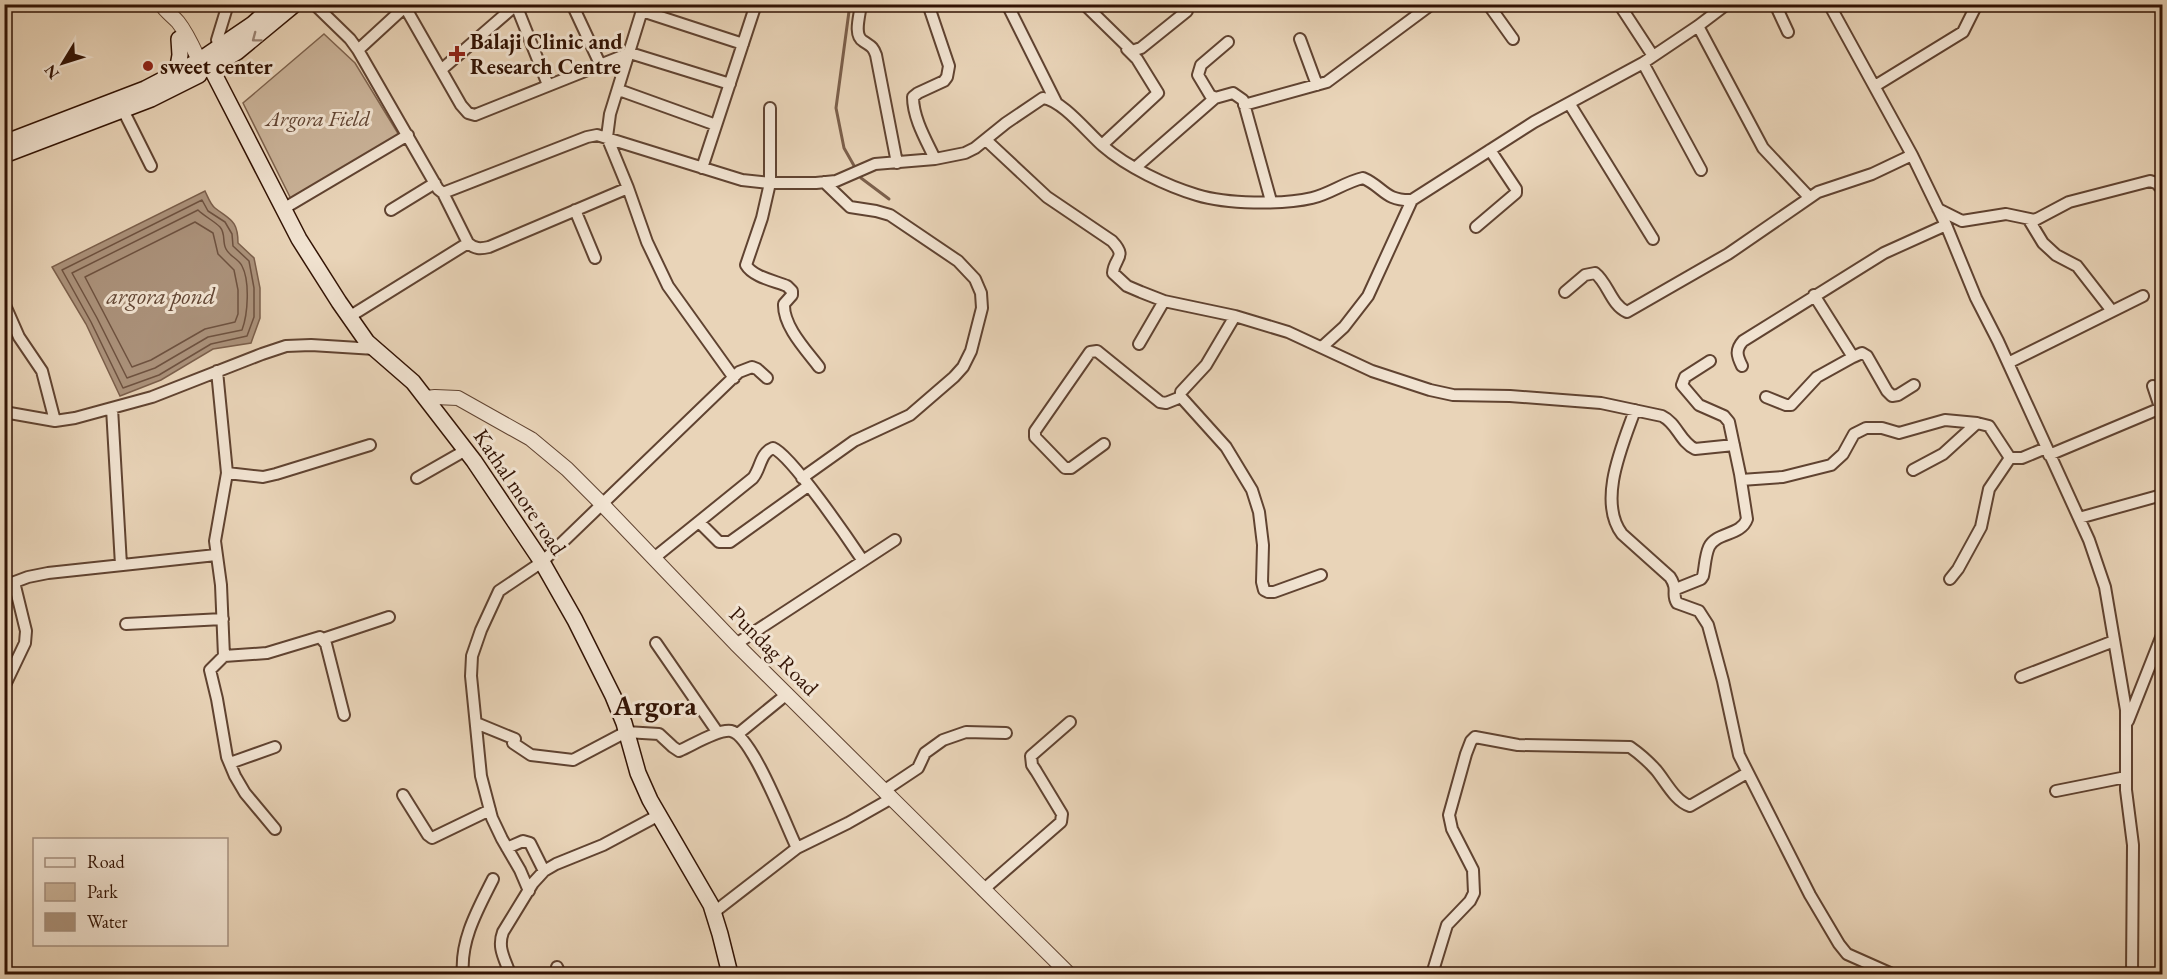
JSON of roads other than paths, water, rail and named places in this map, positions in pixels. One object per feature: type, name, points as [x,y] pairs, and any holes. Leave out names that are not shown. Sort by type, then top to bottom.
[{"type":"main road","points":[[4,155],[151,99],[202,64],[275,4]]},
{"type":"main road","points":[[4,143],[145,89],[177,72],[245,47],[295,4]]},
{"type":"main road","points":[[177,72],[180,55],[179,39]]},
{"type":"main road","name":"Kathal more road","points":[[202,64],[299,239],[349,317],[367,342],[413,382],[426,398],[466,450],[542,562],[596,660],[613,696],[638,773],[713,913],[730,975]]},
{"type":"street","points":[[220,47],[217,40],[228,4]]},
{"type":"street","points":[[314,4],[358,50],[443,193],[468,243],[473,247],[480,249],[489,247],[628,188]]},
{"type":"street","points":[[441,70],[516,4],[548,86]]},
{"type":"street","points":[[572,4],[600,63]]},
{"type":"street","points":[[702,168],[756,4]]},
{"type":"street","points":[[861,4],[858,33],[862,41],[873,47],[876,55],[897,163]]},
{"type":"street","points":[[928,4],[949,71],[945,81],[918,93],[912,100],[916,117],[935,159]]},
{"type":"street","points":[[1007,4],[1056,102],[1102,145],[1135,168],[1198,195],[1234,202],[1297,201],[1313,198],[1363,178],[1391,197],[1400,201],[1412,200],[1534,122],[1643,63],[1698,27],[1726,4]]},
{"type":"street","points":[[1244,105],[1327,82],[1432,4]]},
{"type":"street","points":[[1488,4],[1513,39]]},
{"type":"street","points":[[1619,4],[1653,56]]},
{"type":"street","points":[[1775,4],[1788,32]]},
{"type":"street","points":[[1829,4],[1912,155],[1946,225],[1976,298],[2089,540],[2105,587],[2127,724],[2126,777],[2133,845],[2132,975]]},
{"type":"street","points":[[1875,86],[1963,32],[1977,4]]},
{"type":"street","points":[[358,50],[407,6],[461,105],[468,113],[475,115],[630,52],[730,84]]},
{"type":"street","points":[[1088,6],[1137,59],[1158,93],[1102,145]]},
{"type":"street","points":[[734,378],[668,286],[647,242],[607,138],[610,114],[643,8],[743,44]]},
{"type":"street","points":[[165,10],[181,27],[202,64]]},
{"type":"street","points":[[165,10],[179,39],[202,64]]},
{"type":"street","points":[[1128,49],[1132,51],[1141,48],[1187,11]]},
{"type":"street","points":[[1698,27],[1763,148],[1809,197]]},
{"type":"street","points":[[1300,39],[1317,85]]},
{"type":"street","points":[[1215,98],[1201,82],[1198,70],[1228,42]]},
{"type":"street","points":[[1643,63],[1701,170]]},
{"type":"street","points":[[618,90],[716,125]]},
{"type":"street","points":[[1135,168],[1215,98],[1233,93],[1240,96],[1244,105],[1271,201]]},
{"type":"street","points":[[443,193],[587,136],[597,135],[742,180],[770,183],[836,181],[875,164],[935,159],[965,153],[986,140],[1036,101],[1043,98],[1056,102]]},
{"type":"street","points":[[1569,103],[1653,239]]},
{"type":"street","points":[[770,108],[770,183],[762,218],[746,265],[755,273],[787,285],[791,290],[792,295],[784,304],[785,313],[792,329],[819,368]]},
{"type":"street","points":[[123,110],[151,166]]},
{"type":"street","points":[[283,209],[408,135]]},
{"type":"street","points":[[986,140],[1047,197],[1112,241],[1120,250],[1120,256],[1112,269],[1113,273],[1127,286],[1164,301],[1235,316],[1288,332],[1381,375],[1443,393],[1601,403],[1668,419],[1687,443],[1695,449],[1734,445]]},
{"type":"street","points":[[1476,227],[1516,193],[1516,189],[1490,150]]},
{"type":"street","points":[[1565,292],[1585,275],[1595,273],[1600,277],[1618,306],[1627,312],[1735,249],[1818,192],[1878,171],[1912,155]]},
{"type":"street","points":[[1938,209],[1962,221],[2006,214],[2035,220],[2069,202],[2150,181],[2163,189]]},
{"type":"street","points":[[699,522],[719,542],[730,542],[854,441],[904,419],[963,367],[971,351],[982,308],[981,293],[975,279],[958,261],[890,215],[850,207],[824,182]]},
{"type":"street","points":[[392,210],[435,183]]},
{"type":"street","points":[[1322,347],[1344,327],[1368,297],[1412,200]]},
{"type":"street","points":[[575,210],[595,258]]},
{"type":"street","points":[[2029,220],[2043,243],[2056,255],[2077,266],[2112,311]]},
{"type":"street","points":[[1742,366],[1737,354],[1738,346],[1743,340],[1884,253],[1946,225]]},
{"type":"street","points":[[349,317],[468,243]]},
{"type":"street","points":[[1814,295],[1852,357]]},
{"type":"street","points":[[2008,363],[2143,296]]},
{"type":"street","points":[[1139,344],[1164,301]]},
{"type":"street","points":[[4,303],[19,337],[42,371],[55,421]]},
{"type":"street","points":[[1235,316],[1206,365],[1181,392],[1181,397],[1226,447],[1252,490],[1261,523],[1264,590],[1274,592],[1320,575]]},
{"type":"street","points":[[4,412],[55,421],[75,418],[152,397],[286,346],[311,345],[375,349]]},
{"type":"street","points":[[1104,444],[1071,468],[1065,468],[1035,437],[1035,431],[1090,351],[1098,351],[1161,403],[1181,397]]},
{"type":"street","points":[[1766,397],[1791,405],[1817,377],[1862,353],[1887,392],[1892,396],[1914,385]]},
{"type":"street","points":[[1676,588],[1701,579],[1712,543],[1745,524],[1747,519],[1727,418],[1699,405],[1682,385],[1685,377],[1710,361]]},
{"type":"street","points":[[528,891],[490,810],[481,776],[471,664],[480,630],[500,591],[542,562],[734,378],[752,367],[767,378]]},
{"type":"street","points":[[217,371],[227,474],[216,532],[224,656]]},
{"type":"street","points":[[2010,458],[2022,458],[2048,451],[2162,411],[2153,386]]},
{"type":"street","name":"Pundag Road","points":[[426,398],[458,398],[531,439],[601,503],[736,644],[1069,975]]},
{"type":"street","points":[[112,408],[121,565]]},
{"type":"street","points":[[1635,410],[1622,445],[1611,487],[1617,526],[1622,534],[1670,577],[1676,588],[1674,596],[1677,603],[1700,611],[1708,625],[1723,681],[1735,745],[1810,895],[1839,944],[1847,954],[1892,975]]},
{"type":"street","points":[[1741,480],[1783,477],[1830,465],[1843,454],[1854,434],[1866,428],[1882,428],[1899,433],[1945,420],[1989,426],[2010,458]]},
{"type":"street","points":[[1913,470],[1943,454],[1977,423]]},
{"type":"street","points":[[227,474],[263,477],[370,445]]},
{"type":"street","points":[[654,558],[753,478],[764,454],[770,448],[776,449],[805,482],[835,519],[863,561]]},
{"type":"street","points":[[417,478],[466,450]]},
{"type":"street","points":[[1950,579],[1981,527],[1989,489],[2010,458]]},
{"type":"street","points":[[2079,518],[2163,495]]},
{"type":"street","points":[[736,644],[895,540]]},
{"type":"street","points":[[4,687],[25,643],[26,632],[9,584],[48,573],[216,555]]},
{"type":"street","points":[[323,639],[389,617]]},
{"type":"street","points":[[126,624],[223,619]]},
{"type":"street","points":[[2127,724],[2163,635]]},
{"type":"street","points":[[275,829],[245,793],[230,763],[223,742],[210,670],[224,656],[267,653],[320,636],[323,639],[344,715]]},
{"type":"street","points":[[2020,677],[2114,641]]},
{"type":"street","points":[[656,643],[718,733]]},
{"type":"street","points":[[738,734],[787,694]]},
{"type":"street","points":[[982,890],[1062,822],[1062,814],[1032,765],[1031,756],[1070,722]]},
{"type":"street","points":[[476,723],[514,741],[531,755],[573,760],[626,732],[659,734],[676,750],[718,733],[730,731],[738,734],[771,786],[797,848]]},
{"type":"street","points":[[713,913],[797,848],[848,823],[888,794],[918,768],[925,753],[943,740],[966,732],[1006,732]]},
{"type":"street","points":[[1432,975],[1447,925],[1470,901],[1474,893],[1473,870],[1452,829],[1449,815],[1468,748],[1475,737],[1518,745],[1630,747],[1642,754],[1684,804],[1690,806],[1747,773]]},
{"type":"street","points":[[230,763],[275,747]]},
{"type":"street","points":[[2055,791],[2126,777]]},
{"type":"street","points":[[403,795],[432,838],[490,810]]},
{"type":"street","points":[[510,975],[501,952],[500,941],[528,891],[544,871],[603,845],[659,815]]},
{"type":"street","points":[[507,848],[523,841],[530,843],[544,871]]},
{"type":"street","points":[[463,975],[462,962],[470,926],[493,879]]},
{"type":"water","name":"argora pond","points":[[205,191],[213,206],[235,225],[238,243],[254,258],[260,288],[260,318],[251,343],[213,349],[161,380],[120,396],[86,324],[52,267]]},
{"type":"waterway","points":[[850,4],[836,108],[844,148],[861,178],[889,199]]},
{"type":"place","name":"Balaji Clinic and Research Centre","points":[[457,54]]},
{"type":"place","name":"sweet center","points":[[148,66]]},
{"type":"district","name":"Argora","points":[[655,705]]},
{"type":"park label","name":"Argora Field","points":[[318,118]]}]
